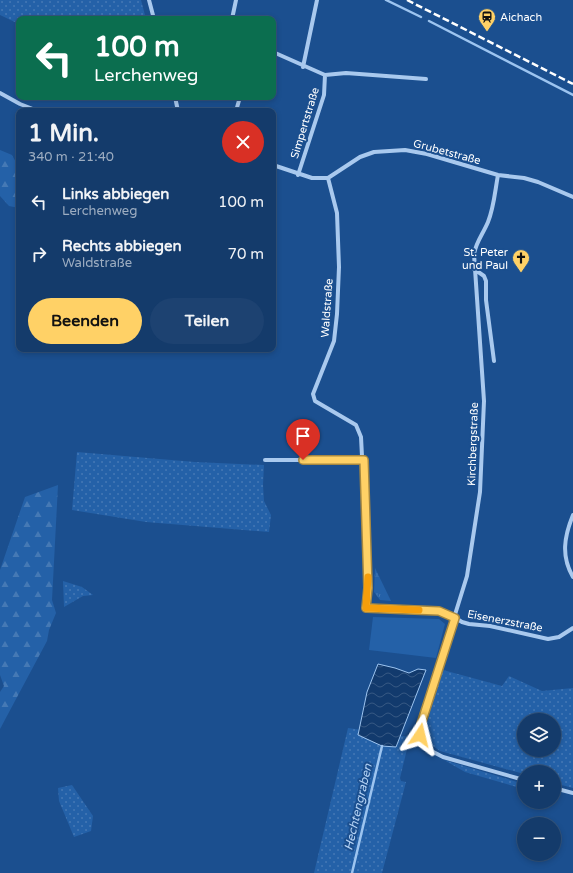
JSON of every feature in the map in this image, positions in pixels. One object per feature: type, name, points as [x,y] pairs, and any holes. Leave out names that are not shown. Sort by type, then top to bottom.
[{"type":"street","points":[[149,0],[153,16]]},
{"type":"street","points":[[233,16],[236,0]]},
{"type":"street","points":[[304,67],[317,0]]},
{"type":"street","name":"Simpertstraße","points":[[276,53],[325,75],[346,73],[426,79]]},
{"type":"street","name":"Simpertstraße","points":[[298,175],[324,95],[325,75]]},
{"type":"street","points":[[0,93],[30,108]]},
{"type":"street","name":"Grubetstraße","points":[[328,178],[360,157],[387,150],[405,150],[423,153],[498,175],[511,176],[538,182],[573,197]]},
{"type":"street","points":[[276,166],[298,175],[312,178],[328,178]]},
{"type":"street","name":"Kirchbergstraße","points":[[498,175],[493,207],[488,222],[476,244],[474,269],[484,401],[480,492],[467,576],[421,724],[420,745],[443,757],[517,778]]},
{"type":"street","name":"Waldstraße","points":[[328,178],[337,212],[339,267],[336,325],[334,341],[313,394],[315,401],[356,425],[361,437],[364,460],[368,588],[366,608]]},
{"type":"street","points":[[474,269],[484,276],[486,281],[486,300],[494,361]]},
{"type":"street","points":[[265,460],[364,460]]},
{"type":"street","points":[[573,515],[565,540],[564,552],[569,570],[573,577]]},
{"type":"street","name":"Eisenerzstraße","points":[[366,608],[439,611],[469,624],[490,626],[548,639],[560,637],[573,628]]},
{"type":"street","points":[[561,790],[573,793]]},
{"type":"green space","points":[[0,0],[141,0],[145,16],[16,16],[16,23],[0,15]]},
{"type":"green space","points":[[0,150],[12,155],[16,162],[16,207],[9,206],[0,196]]},
{"type":"green space","points":[[77,452],[195,462],[264,465],[264,501],[271,515],[269,532],[146,522],[72,510]]},
{"type":"green space","points":[[58,485],[52,600],[56,613],[49,630],[47,641],[0,729],[0,692],[4,686],[0,675],[0,570],[25,497]]},
{"type":"green space","points":[[375,568],[391,601],[380,600],[374,592]]},
{"type":"green space","points":[[63,581],[82,587],[93,595],[83,596],[64,607]]},
{"type":"green space","points":[[373,617],[439,619],[445,624],[436,658],[369,650]]},
{"type":"green space","points":[[443,670],[502,686],[509,676],[542,691],[573,688],[573,788],[561,785],[561,765],[517,765],[517,772],[440,751],[427,742],[424,732]]},
{"type":"green space","points":[[348,728],[410,737],[400,778],[401,781],[406,782],[382,873],[314,873]]},
{"type":"green space","points":[[444,760],[517,782],[517,787],[465,772]]},
{"type":"green space","points":[[72,785],[93,816],[91,831],[74,837],[59,801],[58,788]]},
{"type":"water","points":[[378,664],[409,673],[418,669],[426,670],[396,747],[382,746],[358,735],[367,692]]},
{"type":"waterway","points":[[386,0],[421,17]]},
{"type":"waterway","points":[[429,21],[573,95]]},
{"type":"waterway","name":"Hechtengraben","points":[[352,873],[382,746]]},
{"type":"railway","points":[[407,0],[573,84]]},
{"type":"slow traffic","points":[[368,577],[366,608],[419,610]]},
{"type":"place","name":"Aichach","points":[[487,32]]},
{"type":"place","name":"St. Peter und Paul","points":[[521,273]]},
{"type":"route","points":[[303,460],[364,460],[364,519],[368,588],[366,608],[439,611],[449,614],[455,618],[421,724],[420,735]]}]
